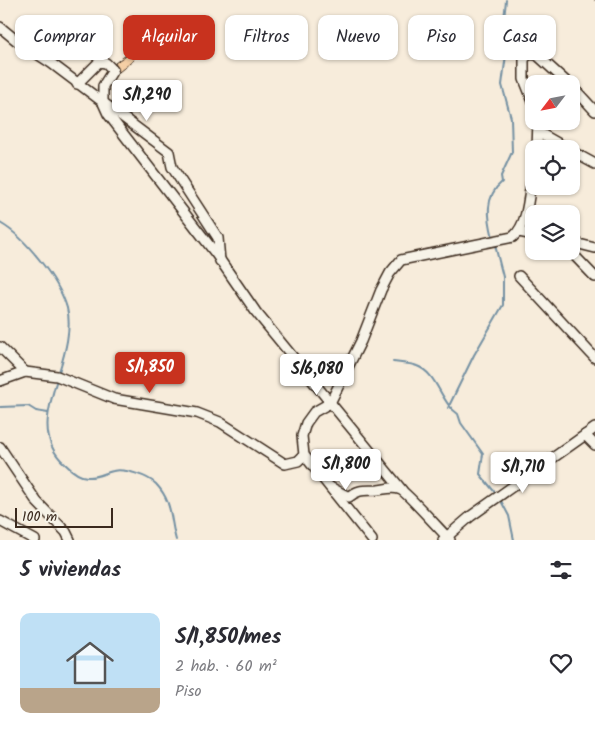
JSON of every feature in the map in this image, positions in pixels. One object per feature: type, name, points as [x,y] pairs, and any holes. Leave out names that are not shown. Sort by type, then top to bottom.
[{"type":"street","points":[[0,27],[16,41],[51,63],[169,152],[172,167],[218,238],[220,261]]},
{"type":"street","points":[[525,82],[524,59],[529,54],[537,55],[559,75]]},
{"type":"street","points":[[77,84],[98,62],[106,63],[113,70],[103,86],[103,103],[108,114],[262,319],[402,490],[447,539],[471,516],[595,428]]},
{"type":"street","points":[[580,95],[595,111]]},
{"type":"street","points":[[537,140],[538,132],[552,140]]},
{"type":"street","points":[[580,156],[595,164]]},
{"type":"street","points":[[372,540],[304,455],[302,436],[306,423],[314,412],[330,403],[361,341],[386,282],[401,260],[513,237],[519,232],[526,212],[529,195]]},
{"type":"street","points":[[519,232],[525,233]]},
{"type":"street","points":[[580,244],[595,248]]},
{"type":"street","points":[[579,260],[595,277]]},
{"type":"street","points":[[519,276],[595,358]]},
{"type":"street","points":[[0,347],[25,372]]},
{"type":"street","points":[[0,381],[25,372],[58,376],[114,399],[197,412],[220,422],[285,464],[298,461],[304,455]]},
{"type":"street","points":[[585,435],[595,444]]},
{"type":"street","points":[[0,448],[37,502],[66,532],[70,540]]},
{"type":"street","points":[[327,485],[349,496],[358,490],[367,488],[402,490]]},
{"type":"street","points":[[0,521],[35,540]]},
{"type":"building","points":[[123,57],[123,60],[134,60],[119,72],[115,63]]},
{"type":"waterway","points":[[493,238],[489,215],[490,201],[492,194],[502,182],[501,176],[512,152],[511,118],[502,85],[507,47],[503,29],[506,0]]},
{"type":"waterway","points":[[0,223],[20,238],[40,260],[63,297],[67,308],[69,324],[59,372]]},
{"type":"waterway","points":[[448,408],[474,355],[503,305],[503,277],[495,245]]},
{"type":"waterway","points":[[393,362],[414,365],[430,375],[447,403],[458,414],[461,423],[483,454],[480,474],[497,495]]},
{"type":"waterway","points":[[57,379],[48,413],[48,434],[51,445],[57,455],[72,471],[84,477],[94,477],[118,470],[136,473],[152,481],[161,491],[168,504],[176,540]]},
{"type":"waterway","points":[[0,407],[28,406],[36,411],[48,413]]},
{"type":"waterway","points":[[500,499],[509,516],[514,540]]}]
